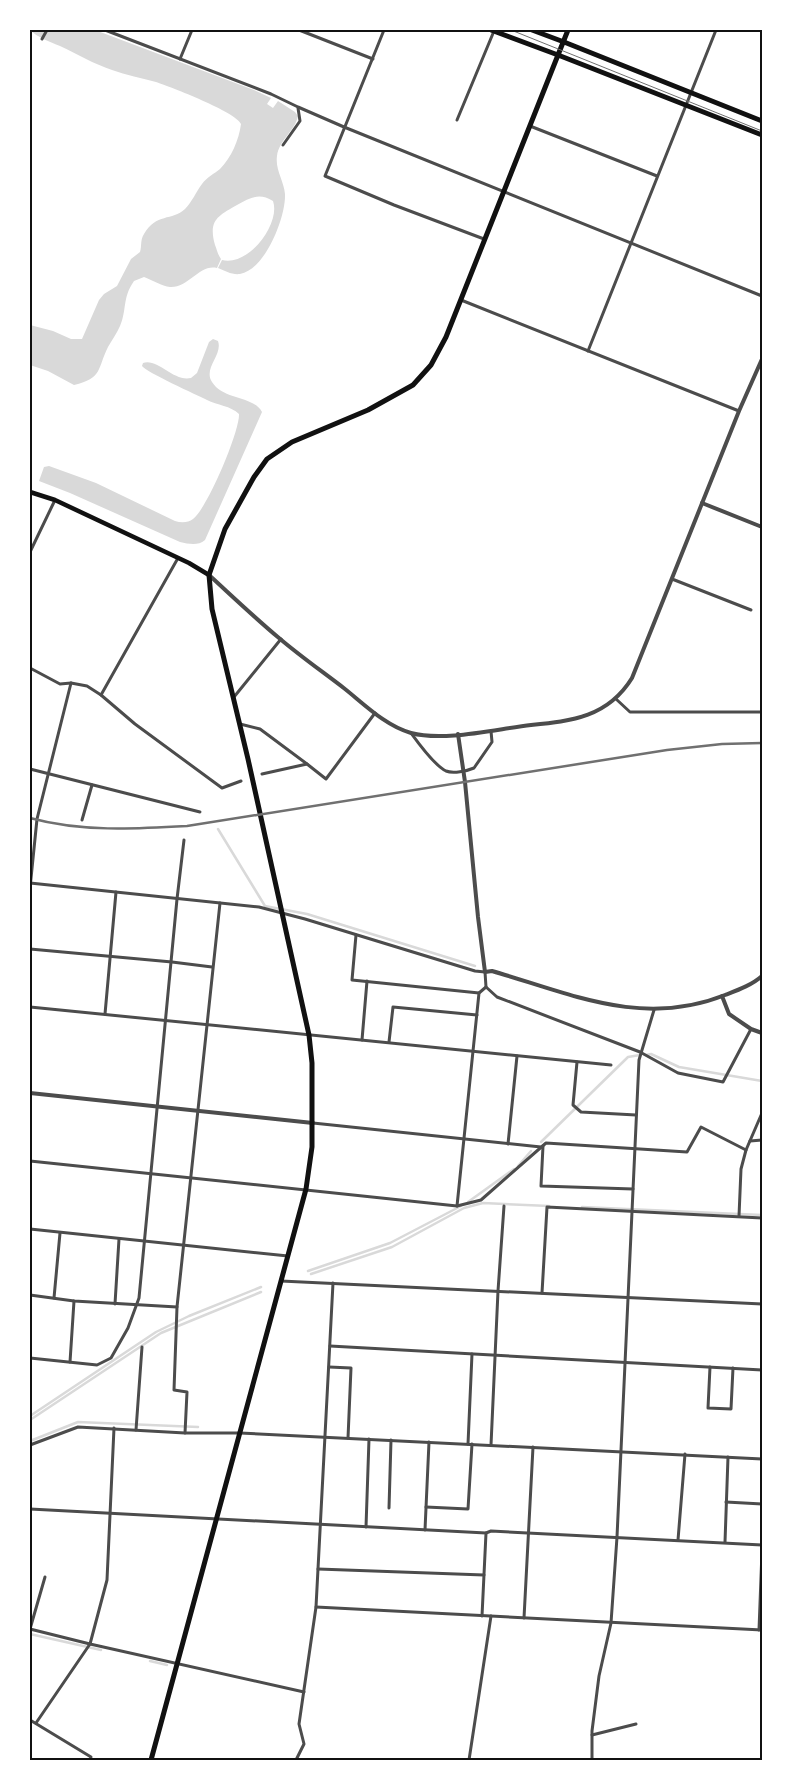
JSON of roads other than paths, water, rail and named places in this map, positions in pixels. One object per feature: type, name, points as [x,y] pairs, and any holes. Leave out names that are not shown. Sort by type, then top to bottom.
[{"type":"main road","points":[[532,30],[762,122]]},
{"type":"main road","points":[[151,1760],[306,1189],[312,1146],[312,1063],[308,1035],[248,759],[212,609],[209,575],[225,529],[242,497],[267,459],[292,442],[377,406],[413,385],[431,365],[442,345],[461,300],[568,30]]},
{"type":"main road","points":[[493,31],[686,104],[762,135]]},
{"type":"main road","points":[[30,492],[55,500],[189,563],[209,575]]},
{"type":"street","points":[[42,39],[46,30]]},
{"type":"street","points":[[105,30],[271,94],[344,127],[762,296]]},
{"type":"street","points":[[180,59],[192,30]]},
{"type":"street","points":[[299,30],[373,59]]},
{"type":"street","points":[[384,30],[325,176],[376,198],[484,239]]},
{"type":"street","points":[[588,350],[716,30]]},
{"type":"street","points":[[457,120],[493,31]]},
{"type":"street","points":[[283,145],[300,121],[298,107]]},
{"type":"street","points":[[530,126],[657,176]]},
{"type":"street","points":[[461,300],[739,411]]},
{"type":"street","points":[[209,575],[280,639],[375,713],[395,727],[411,733],[430,735],[458,734],[554,723],[594,713],[616,699],[632,678],[762,358]]},
{"type":"street","points":[[30,552],[55,500]]},
{"type":"street","points":[[702,503],[762,527]]},
{"type":"street","points":[[101,695],[178,558]]},
{"type":"street","points":[[672,579],[751,610]]},
{"type":"street","points":[[234,697],[280,639]]},
{"type":"street","points":[[30,668],[60,684],[71,683],[87,686],[222,788],[240,781]]},
{"type":"street","points":[[30,888],[37,820],[71,683]]},
{"type":"street","points":[[616,699],[630,712],[762,712]]},
{"type":"street","points":[[240,724],[260,729],[326,779],[375,713]]},
{"type":"street","points":[[411,733],[423,750],[447,771],[463,771],[474,768],[492,742],[491,730]]},
{"type":"street","points":[[458,734],[486,987],[497,997],[641,1053],[678,1073],[723,1082],[751,1029]]},
{"type":"street","points":[[262,774],[307,764]]},
{"type":"street","points":[[30,769],[200,812]]},
{"type":"street","points":[[82,820],[92,785]]},
{"type":"street","points":[[30,1358],[97,1365],[112,1358],[128,1328],[139,1298],[184,840]]},
{"type":"street","points":[[30,883],[259,907],[485,972],[492,971],[552,990],[618,1007],[654,1010],[697,1005],[756,982],[762,976]]},
{"type":"street","points":[[105,1014],[116,892]]},
{"type":"street","points":[[185,1429],[187,1392],[174,1390],[177,1307],[195,1123],[198,1110],[220,903]]},
{"type":"street","points":[[356,935],[352,980],[479,993]]},
{"type":"street","points":[[30,949],[212,967]]},
{"type":"street","points":[[362,1040],[367,981]]},
{"type":"street","points":[[457,1206],[479,993],[486,987]]},
{"type":"street","points":[[722,996],[729,1014],[751,1029],[762,1033]]},
{"type":"street","points":[[30,1007],[611,1065]]},
{"type":"street","points":[[389,1042],[393,1007],[477,1015]]},
{"type":"street","points":[[592,1760],[592,1735],[599,1676],[611,1622],[617,1537],[639,1060],[654,1010]]},
{"type":"street","points":[[508,1144],[516,1056]]},
{"type":"street","points":[[577,1062],[573,1105],[581,1112],[636,1115]]},
{"type":"street","points":[[30,1093],[508,1144],[542,1146]]},
{"type":"street","points":[[738,1216],[741,1169],[746,1150],[762,1113]]},
{"type":"street","points":[[30,1161],[457,1206],[481,1200],[546,1143],[687,1152],[701,1127],[746,1150]]},
{"type":"street","points":[[750,1140],[762,1140]]},
{"type":"street","points":[[542,1146],[541,1186],[633,1189]]},
{"type":"street","points":[[491,1445],[504,1206]]},
{"type":"street","points":[[542,1292],[547,1207],[762,1218]]},
{"type":"street","points":[[30,1230],[288,1256]]},
{"type":"street","points":[[54,1298],[60,1233]]},
{"type":"street","points":[[115,1304],[119,1239]]},
{"type":"street","points":[[281,1281],[762,1304]]},
{"type":"street","points":[[296,1760],[304,1744],[299,1724],[316,1607],[333,1283]]},
{"type":"street","points":[[30,1295],[74,1301],[177,1307]]},
{"type":"street","points":[[70,1362],[74,1301]]},
{"type":"street","points":[[330,1346],[762,1370]]},
{"type":"street","points":[[136,1430],[142,1347]]},
{"type":"street","points":[[426,1508],[468,1509],[472,1354]]},
{"type":"street","points":[[329,1367],[351,1368],[348,1438]]},
{"type":"street","points":[[710,1367],[708,1408],[731,1409],[733,1368]]},
{"type":"street","points":[[30,1445],[78,1427],[136,1430],[185,1429],[762,1459]]},
{"type":"street","points":[[36,1723],[89,1647],[106,1580],[114,1428]]},
{"type":"street","points":[[366,1527],[369,1439]]},
{"type":"street","points":[[389,1508],[391,1440]]},
{"type":"street","points":[[425,1530],[429,1442]]},
{"type":"street","points":[[524,1618],[533,1448]]},
{"type":"street","points":[[678,1540],[685,1454]]},
{"type":"street","points":[[724,1542],[728,1457]]},
{"type":"street","points":[[726,1502],[762,1504]]},
{"type":"street","points":[[30,1509],[425,1530],[486,1533],[491,1531],[762,1545]]},
{"type":"street","points":[[482,1616],[486,1533]]},
{"type":"street","points":[[316,1607],[760,1630],[762,1552]]},
{"type":"street","points":[[318,1569],[484,1574]]},
{"type":"street","points":[[45,1577],[30,1629],[89,1647],[178,1663],[304,1692]]},
{"type":"street","points":[[469,1760],[491,1616]]},
{"type":"street","points":[[30,1720],[91,1756],[90,1760]]},
{"type":"street","points":[[592,1735],[636,1724]]},
{"type":"waterway","points":[[218,829],[265,906],[307,914],[475,966]]},
{"type":"waterway","points":[[646,1055],[651,1054],[679,1067],[762,1081]]},
{"type":"waterway","points":[[541,1142],[628,1057],[640,1055]]},
{"type":"waterway","points":[[518,1166],[531,1151]]},
{"type":"waterway","points":[[468,1202],[514,1169]]},
{"type":"waterway","points":[[311,1274],[392,1247],[464,1208],[483,1203],[549,1206]]},
{"type":"waterway","points":[[308,1271],[390,1243],[461,1206]]},
{"type":"waterway","points":[[582,1207],[762,1215]]},
{"type":"waterway","points":[[30,1416],[156,1332],[189,1316],[261,1287]]},
{"type":"waterway","points":[[30,1420],[161,1333],[261,1292]]},
{"type":"waterway","points":[[30,1441],[78,1422],[198,1427]]},
{"type":"waterway","points":[[30,1634],[101,1650]]},
{"type":"waterway","points":[[150,1661],[167,1665]]},
{"type":"tram line","points":[[511,30],[762,131]]},
{"type":"railway","points":[[30,818],[69,826],[88,827],[187,826],[667,750],[722,744],[762,743]]}]
